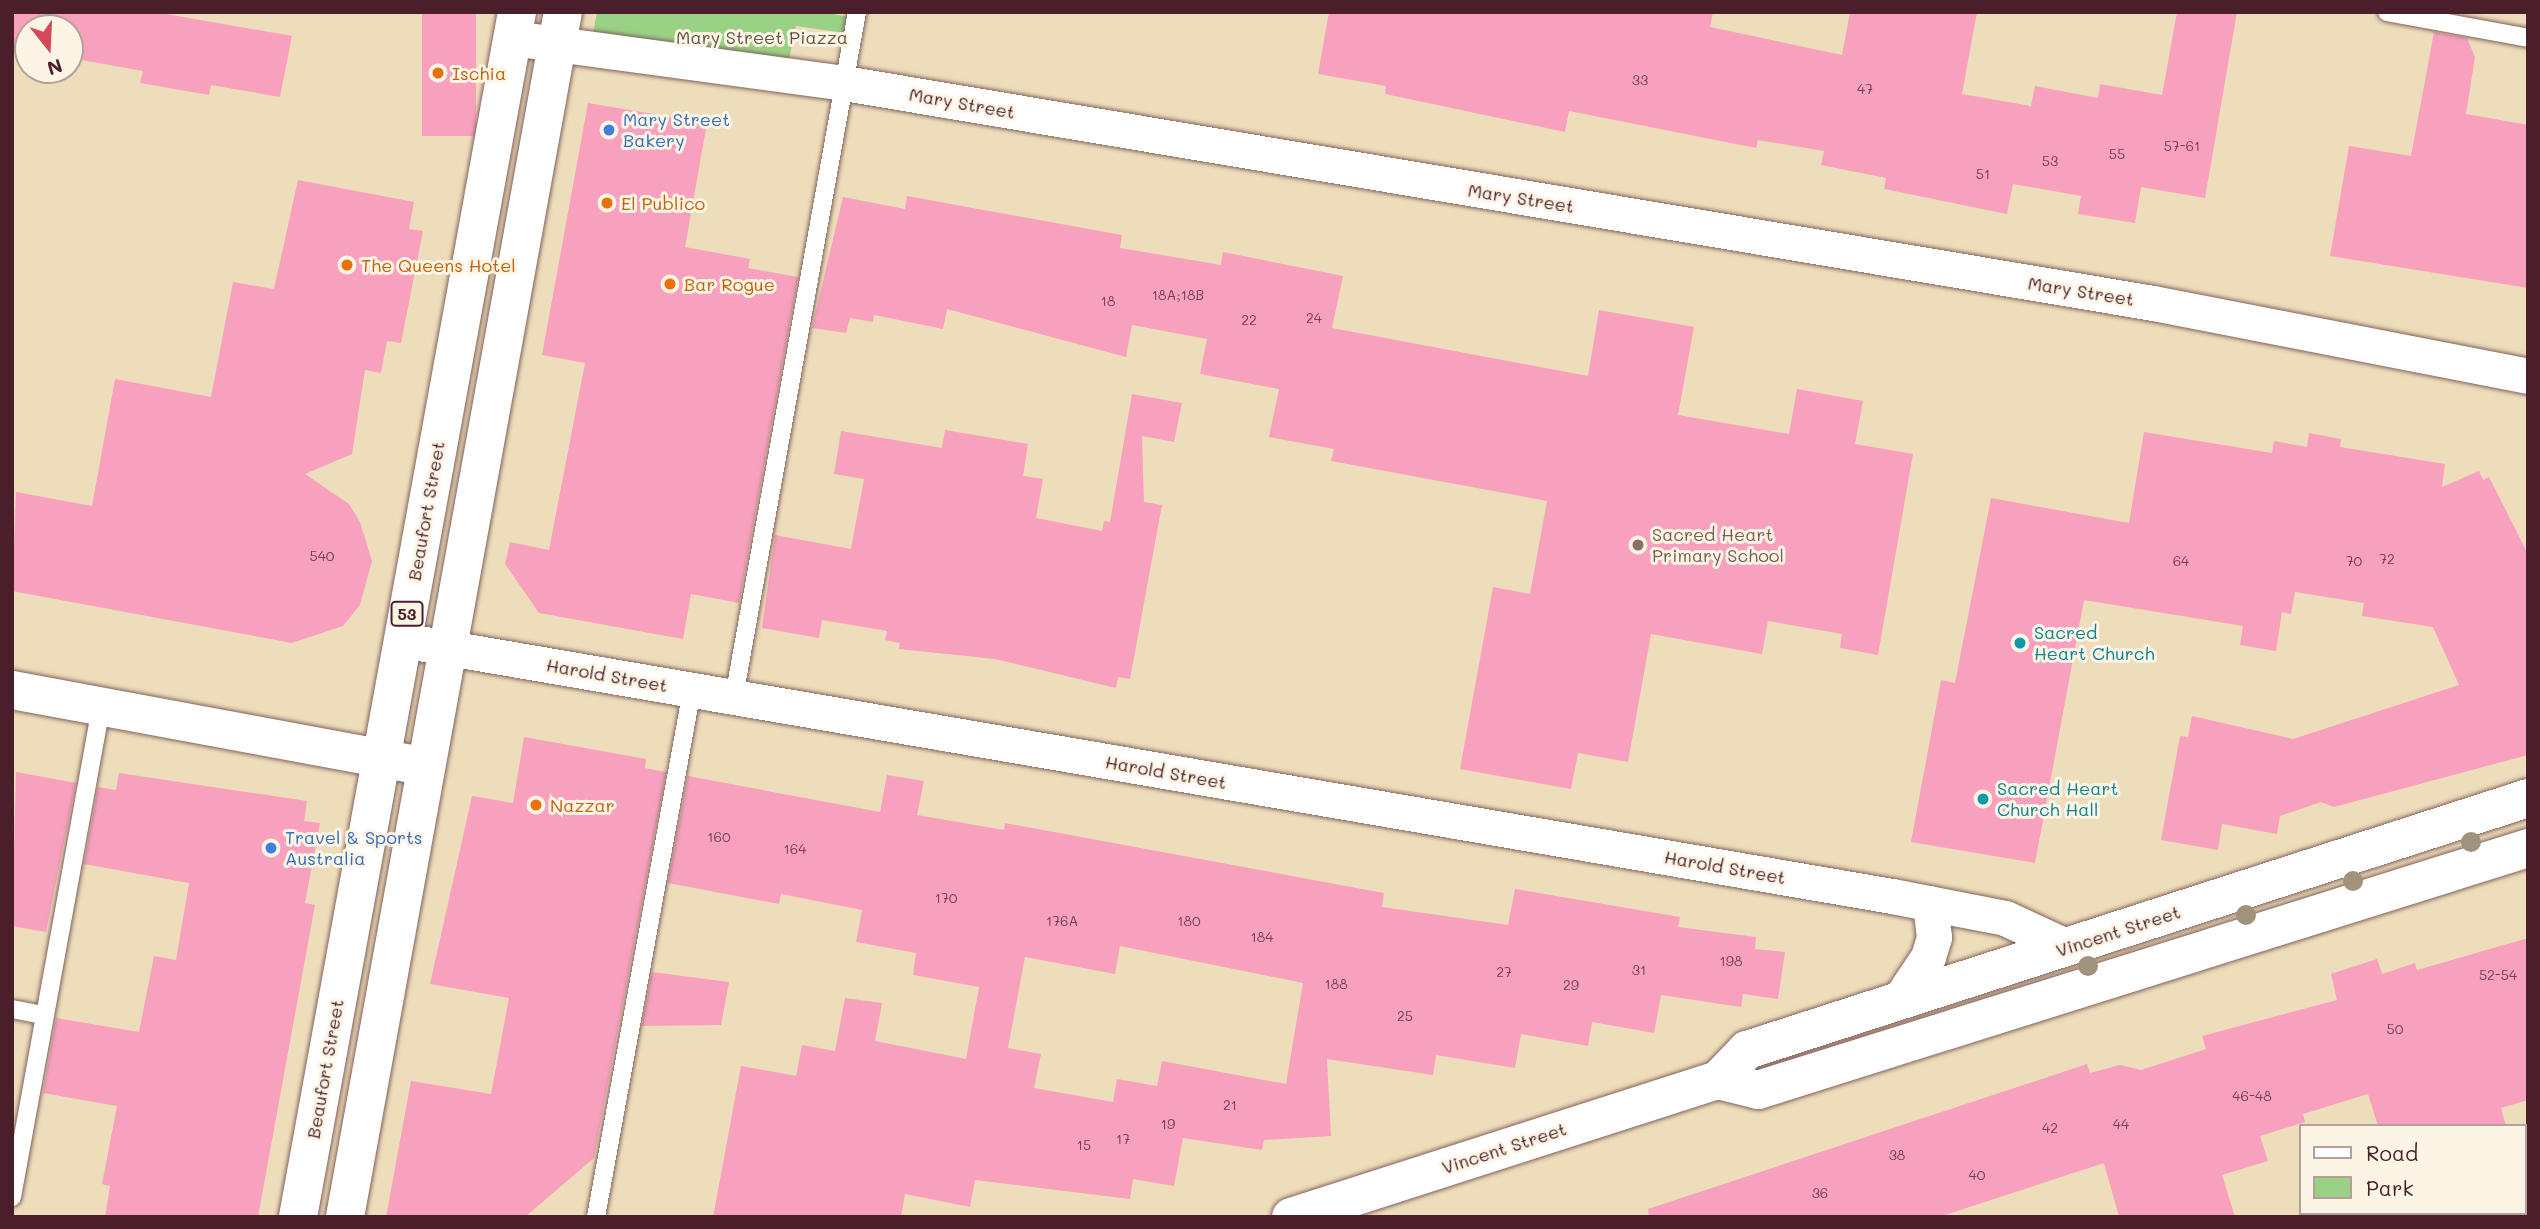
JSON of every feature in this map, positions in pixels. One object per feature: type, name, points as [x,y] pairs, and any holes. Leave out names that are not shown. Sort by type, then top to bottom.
[{"type":"main road","name":"Beaufort Street","points":[[298,1217],[514,25]]},
{"type":"main road","points":[[345,1217],[560,28]]},
{"type":"main road","points":[[12,690],[426,767]]},
{"type":"main road","name":"Vincent Street","points":[[1291,1217],[1718,1080],[1747,1050],[2528,798]]},
{"type":"main road","points":[[1718,1080],[1758,1090],[2528,848]]},
{"type":"street","name":"Mary Street","points":[[514,25],[560,28],[844,83],[2153,303],[2528,376]]},
{"type":"street","name":"Harold Street","points":[[402,640],[1930,903],[2005,918],[2068,947]]},
{"type":"street","points":[[1899,1000],[1928,957],[1934,937],[1930,903]]},
{"type":"lane","points":[[734,697],[857,12]]},
{"type":"lane","points":[[2387,12],[2528,37]]},
{"type":"lane","points":[[596,1217],[692,690]]},
{"type":"lane","points":[[12,1197],[101,707]]},
{"type":"lane","points":[[12,1009],[44,1015]]},
{"type":"green space","name":"Mary Street Piazza","points":[[597,12],[823,12],[848,17],[845,33],[796,26],[788,65],[592,39]]},
{"type":"building","points":[[12,12],[155,12],[292,36],[280,97],[211,85],[209,95],[140,83],[143,71],[84,60],[84,14],[14,14],[12,48]]},
{"type":"building","name":"Ischia","points":[[422,12],[476,12],[476,136],[422,136]]},
{"type":"building","points":[[1329,12],[1713,12],[1710,27],[1842,55],[1850,12],[1977,12],[1962,94],[2031,106],[2035,86],[2098,98],[2100,84],[2162,95],[2177,12],[2237,12],[2205,198],[2141,187],[2135,223],[2078,214],[2081,196],[2013,184],[2007,214],[1884,189],[1886,178],[1821,165],[1824,151],[1758,140],[1756,148],[1569,111],[1565,132],[1385,94],[1386,86],[1318,74]]},
{"type":"building","points":[[2434,32],[2467,38],[2475,57],[2466,114],[2528,125],[2528,288],[2330,256],[2349,146],[2411,156]]},
{"type":"building","points":[[588,103],[707,123],[685,247],[750,259],[748,268],[798,277],[739,603],[691,594],[683,639],[539,613],[505,564],[510,542],[549,550],[585,363],[542,355]]},
{"type":"building","points":[[298,180],[414,202],[409,229],[423,231],[401,343],[387,341],[381,373],[365,370],[352,454],[305,474],[349,504],[360,522],[372,561],[360,605],[343,626],[292,643],[12,591],[16,492],[92,506],[115,379],[211,397],[233,282],[274,289]]},
{"type":"building","points":[[907,196],[1122,235],[1120,248],[1221,265],[1223,252],[1343,276],[1332,328],[1588,376],[1599,310],[1694,327],[1678,415],[1789,434],[1797,389],[1863,401],[1855,444],[1913,454],[1878,655],[1840,648],[1842,634],[1768,621],[1762,654],[1651,634],[1628,762],[1578,753],[1571,789],[1460,769],[1493,587],[1530,594],[1547,501],[1331,461],[1334,449],[1269,437],[1279,389],[1200,374],[1207,339],[1132,325],[1126,357],[947,309],[943,329],[874,315],[873,322],[850,318],[846,333],[812,328],[843,197],[905,209]]},
{"type":"building","points":[[1132,394],[1182,403],[1174,442],[1142,436],[1144,502],[1162,505],[1130,679],[1118,677],[1116,688],[995,659],[899,649],[900,643],[885,640],[887,631],[822,620],[819,638],[762,628],[775,535],[851,549],[864,479],[834,474],[841,431],[942,448],[945,430],[1028,444],[1023,476],[1043,479],[1036,518],[1102,531],[1104,521],[1110,522]]},
{"type":"building","points":[[2144,432],[2272,453],[2274,441],[2307,447],[2309,433],[2341,439],[2340,447],[2445,464],[2442,487],[2479,471],[2483,480],[2489,477],[2528,554],[2528,755],[2334,807],[2321,802],[2280,816],[2277,834],[2222,824],[2218,850],[2161,840],[2180,736],[2188,737],[2192,716],[2293,739],[2459,685],[2433,627],[2362,616],[2364,603],[2295,592],[2291,614],[2282,612],[2276,651],[2240,645],[2243,626],[2084,600],[2035,863],[1911,842],[1941,680],[1955,683],[1991,498],[2129,523]]},
{"type":"building","points":[[524,737],[646,759],[645,768],[666,772],[594,1158],[525,1217],[386,1217],[411,1081],[491,1094],[509,998],[430,984],[472,796],[513,803]]},
{"type":"building","points":[[16,772],[76,783],[46,932],[12,926]]},
{"type":"building","points":[[119,773],[307,801],[304,821],[320,823],[305,903],[315,905],[258,1217],[105,1217],[110,1186],[102,1184],[117,1106],[43,1093],[56,1018],[139,1032],[154,956],[176,960],[189,883],[84,864],[98,787],[116,790]]},
{"type":"building","points":[[887,775],[924,781],[917,815],[1004,830],[1005,823],[1384,893],[1382,907],[1508,925],[1515,889],[1680,917],[1678,927],[1756,937],[1755,949],[1785,952],[1778,999],[1743,994],[1741,1007],[1661,995],[1654,1033],[1592,1022],[1588,1046],[1521,1034],[1515,1068],[1436,1055],[1433,1075],[1327,1059],[1331,1136],[1264,1140],[1262,1150],[1183,1138],[1174,1186],[1133,1179],[1130,1199],[975,1180],[970,1207],[905,1194],[901,1217],[713,1217],[741,1066],[796,1076],[802,1045],[835,1051],[845,998],[882,1003],[875,1041],[966,1059],[979,987],[913,975],[916,953],[856,942],[862,910],[781,894],[779,904],[668,883],[688,776],[880,812]],"holes":[[[1120,946],[1303,983],[1286,1084],[1162,1061],[1157,1086],[1117,1079],[1113,1102],[1034,1088],[1041,1054],[1008,1048],[1025,957],[1115,974]]]},
{"type":"building","points":[[2528,938],[2528,1100],[2501,1108],[2505,1124],[2377,1124],[2368,1094],[2303,1114],[2305,1122],[2260,1136],[2268,1161],[2222,1175],[2235,1217],[2119,1217],[2104,1163],[1939,1217],[1649,1217],[1648,1209],[2087,1064],[2090,1073],[2120,1065],[2141,1070],[2206,1049],[2202,1036],[2337,1000],[2331,974],[2377,959],[2382,974],[2415,963],[2417,970]]},
{"type":"building","points":[[652,972],[729,982],[721,1025],[642,1026]]},
{"type":"place","name":"Ischia","points":[[438,73]]},
{"type":"place","name":"Mary Street Bakery","points":[[609,130]]},
{"type":"place","name":"El Publico","points":[[607,203]]},
{"type":"place","name":"The Queens Hotel","points":[[347,265]]},
{"type":"place","name":"Bar Rogue","points":[[670,284]]},
{"type":"place","name":"Sacred Heart Primary School","points":[[1638,545]]},
{"type":"place","name":"Sacred Heart Church","points":[[2020,643]]},
{"type":"place","name":"Sacred Heart Church Hall","points":[[1983,799]]},
{"type":"place","name":"Nazzar","points":[[536,805]]},
{"type":"place","name":"Travel & Sports Australia","points":[[271,848]]}]
